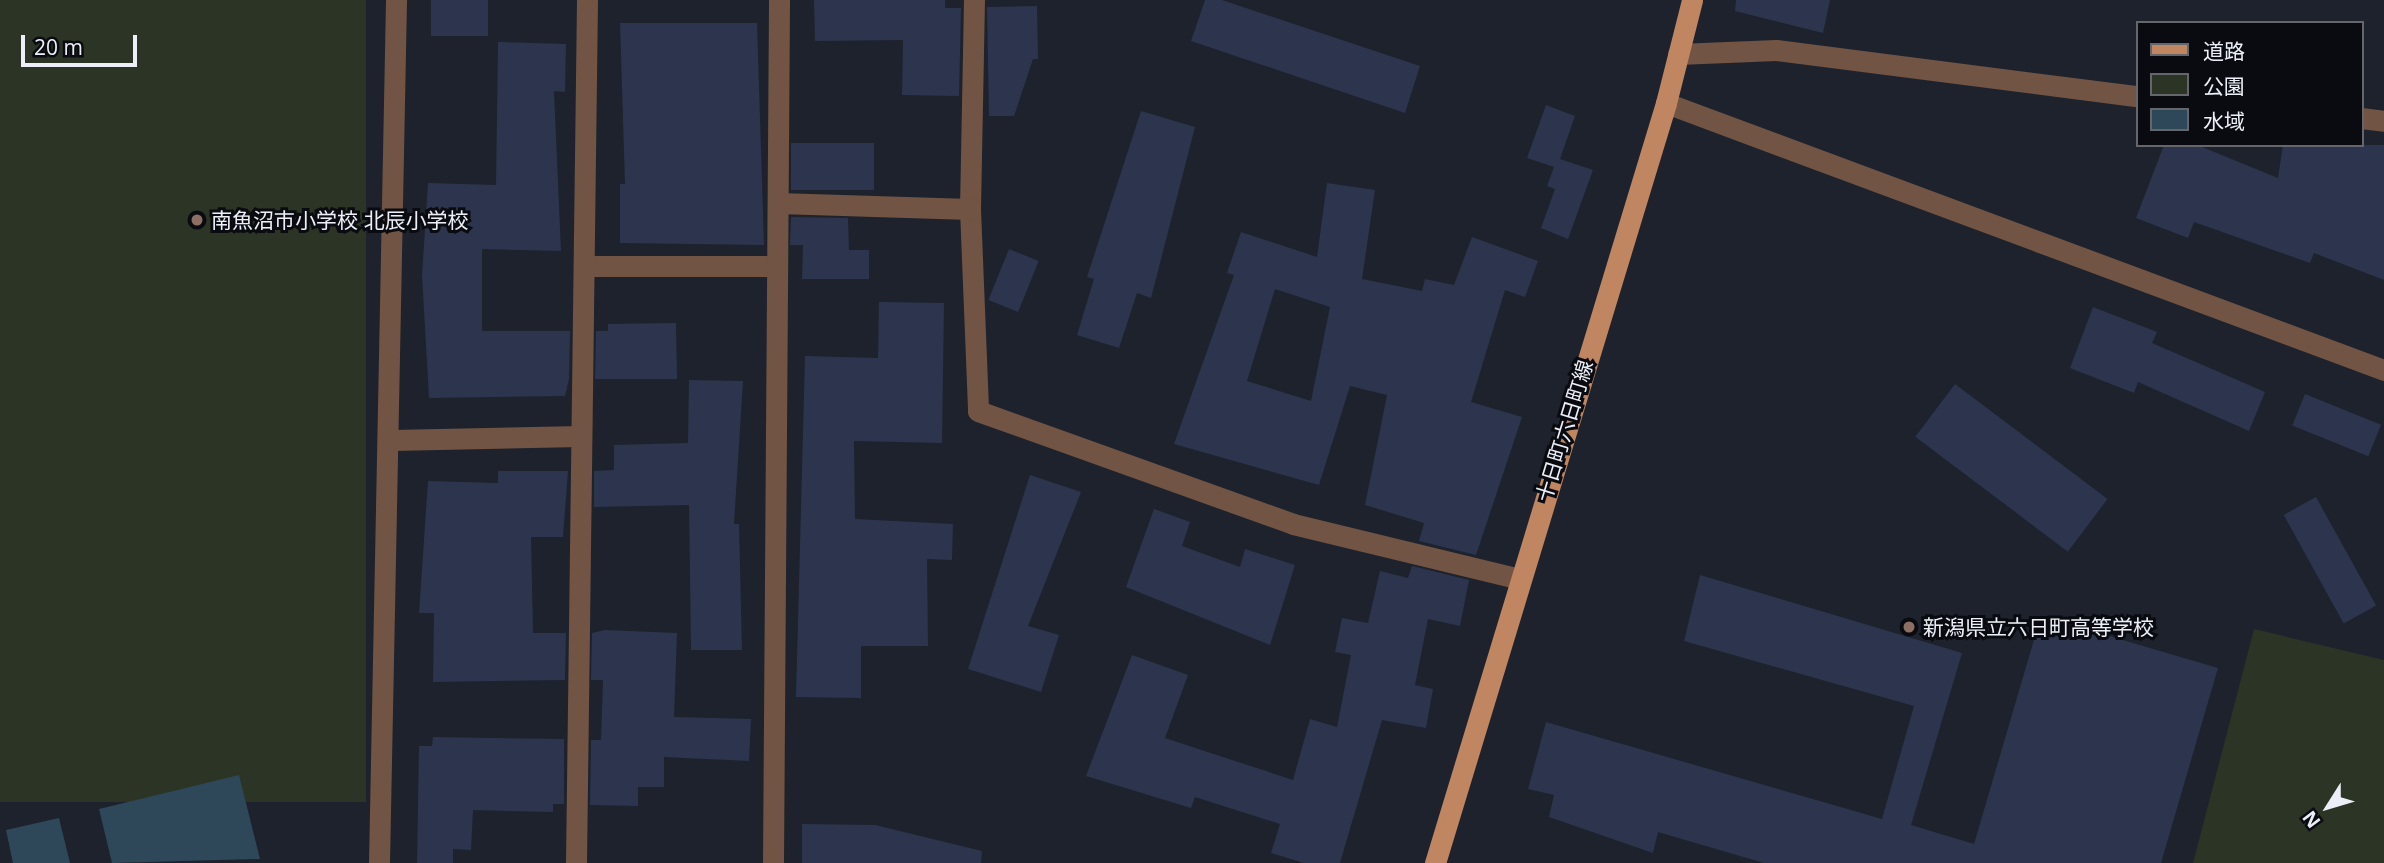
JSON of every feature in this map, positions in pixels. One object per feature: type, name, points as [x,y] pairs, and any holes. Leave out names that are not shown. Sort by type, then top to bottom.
[{"type":"main road","name":"十日町六日町線","points":[[1436,863],[1517,578],[1667,103],[1692,0]]},
{"type":"street","points":[[379,863],[392,440],[396,0]]},
{"type":"street","points":[[576,863],[587,0]]},
{"type":"street","points":[[773,863],[779,0]]},
{"type":"street","points":[[974,0],[970,209],[978,411],[1293,524],[1517,578]]},
{"type":"street","points":[[1678,54],[1776,50],[2136,96]]},
{"type":"street","points":[[1667,103],[2384,370]]},
{"type":"street","points":[[2363,118],[2384,121]]},
{"type":"street","points":[[778,203],[970,209]]},
{"type":"street","points":[[584,266],[777,266]]},
{"type":"street","points":[[392,440],[581,436]]},
{"type":"green space","name":"南魚沼市小学校 北辰小学校","points":[[0,0],[366,0],[366,802],[0,802]]},
{"type":"green space","points":[[2254,629],[2384,660],[2384,863],[2193,863]]},
{"type":"water","points":[[239,775],[260,859],[112,863],[99,809]]},
{"type":"water","points":[[59,818],[70,863],[13,863],[6,830]]},
{"type":"building","points":[[431,0],[488,0],[488,36],[431,36]]},
{"type":"building","points":[[814,0],[945,0],[945,8],[961,8],[959,96],[902,95],[903,40],[815,41]]},
{"type":"building","points":[[1205,0],[1222,0],[1420,66],[1405,113],[1191,41]]},
{"type":"building","points":[[1736,0],[1830,0],[1823,33],[1735,11]]},
{"type":"building","points":[[1037,6],[1038,59],[1033,59],[1014,116],[989,116],[987,7]]},
{"type":"building","points":[[620,23],[757,23],[764,245],[620,243],[620,184],[625,184]]},
{"type":"building","points":[[498,42],[566,44],[565,92],[554,91],[561,251],[482,249],[482,331],[570,331],[569,379],[565,396],[429,398],[422,275],[428,183],[496,185]]},
{"type":"building","points":[[1546,105],[1575,116],[1560,159],[1593,170],[1568,239],[1541,228],[1555,189],[1547,186],[1554,167],[1527,158]]},
{"type":"building","points":[[1141,111],[1195,127],[1151,298],[1137,293],[1119,348],[1077,335],[1094,279],[1087,277]]},
{"type":"building","points":[[791,143],[874,143],[874,190],[791,190]]},
{"type":"building","points":[[2384,145],[2384,280],[2314,253],[2310,263],[2194,222],[2188,238],[2136,218],[2163,147],[2202,147],[2278,178],[2283,147]]},
{"type":"building","points":[[1327,183],[1375,190],[1362,279],[1422,291],[1425,279],[1454,285],[1472,237],[1538,261],[1525,297],[1505,290],[1471,402],[1522,417],[1476,555],[1419,541],[1424,523],[1365,505],[1387,395],[1350,386],[1319,485],[1174,444],[1234,275],[1227,273],[1241,232],[1317,257]],"holes":[[[1275,289],[1330,307],[1311,401],[1247,381]]]},
{"type":"building","points":[[791,217],[848,218],[849,250],[869,250],[869,279],[802,279],[803,245],[790,245]]},
{"type":"building","points":[[1009,249],[1039,261],[1018,312],[988,300]]},
{"type":"building","points":[[879,302],[944,303],[942,443],[854,441],[855,519],[953,524],[952,560],[927,559],[928,646],[861,646],[861,698],[796,697],[805,356],[878,358]]},
{"type":"building","points":[[2093,307],[2157,332],[2152,343],[2265,392],[2249,431],[2138,382],[2134,393],[2070,368]]},
{"type":"building","points":[[676,323],[677,379],[595,379],[596,331],[608,331],[608,324]]},
{"type":"building","points":[[689,380],[743,381],[734,524],[739,524],[742,650],[691,650],[689,505],[594,507],[594,471],[614,470],[614,445],[688,443]]},
{"type":"building","points":[[1955,384],[2108,499],[2068,552],[1915,437]]},
{"type":"building","points":[[2305,394],[2381,425],[2368,456],[2292,426]]},
{"type":"building","points":[[498,471],[568,471],[563,537],[531,537],[533,633],[566,633],[565,680],[433,682],[434,613],[419,613],[428,481],[498,483]]},
{"type":"building","points":[[1030,475],[1081,492],[1028,626],[1059,635],[1041,692],[968,669]]},
{"type":"building","points":[[2316,497],[2376,605],[2344,623],[2284,515]]},
{"type":"building","points":[[1154,509],[1190,522],[1182,546],[1240,567],[1245,549],[1295,565],[1270,645],[1126,587]]},
{"type":"building","points":[[1412,566],[1469,580],[1460,626],[1428,619],[1415,685],[1433,689],[1426,728],[1382,720],[1340,863],[1304,863],[1271,853],[1280,824],[1195,797],[1191,808],[1086,776],[1132,655],[1188,675],[1165,738],[1293,780],[1310,719],[1337,727],[1351,655],[1335,652],[1342,618],[1368,623],[1380,571],[1408,578]]},
{"type":"building","points":[[1700,575],[1962,653],[1911,825],[1974,844],[2041,616],[2218,668],[2161,863],[1764,863],[1658,832],[1653,853],[1549,817],[1554,795],[1528,789],[1546,722],[1882,819],[1914,706],[1684,641]]},
{"type":"building","points":[[605,630],[677,633],[674,717],[751,719],[749,761],[664,757],[664,787],[638,787],[638,806],[590,805],[591,740],[601,740],[603,680],[591,680],[592,633]]},
{"type":"building","points":[[433,737],[564,739],[564,804],[553,804],[553,812],[473,810],[471,850],[453,849],[453,863],[417,863],[419,746],[432,746]]},
{"type":"building","points":[[802,824],[875,825],[982,851],[981,863],[802,863]]},
{"type":"place","name":"南魚沼市小学校 北辰小学校","points":[[197,220]]},
{"type":"place","name":"新潟県立六日町高等学校","points":[[1909,627]]}]
